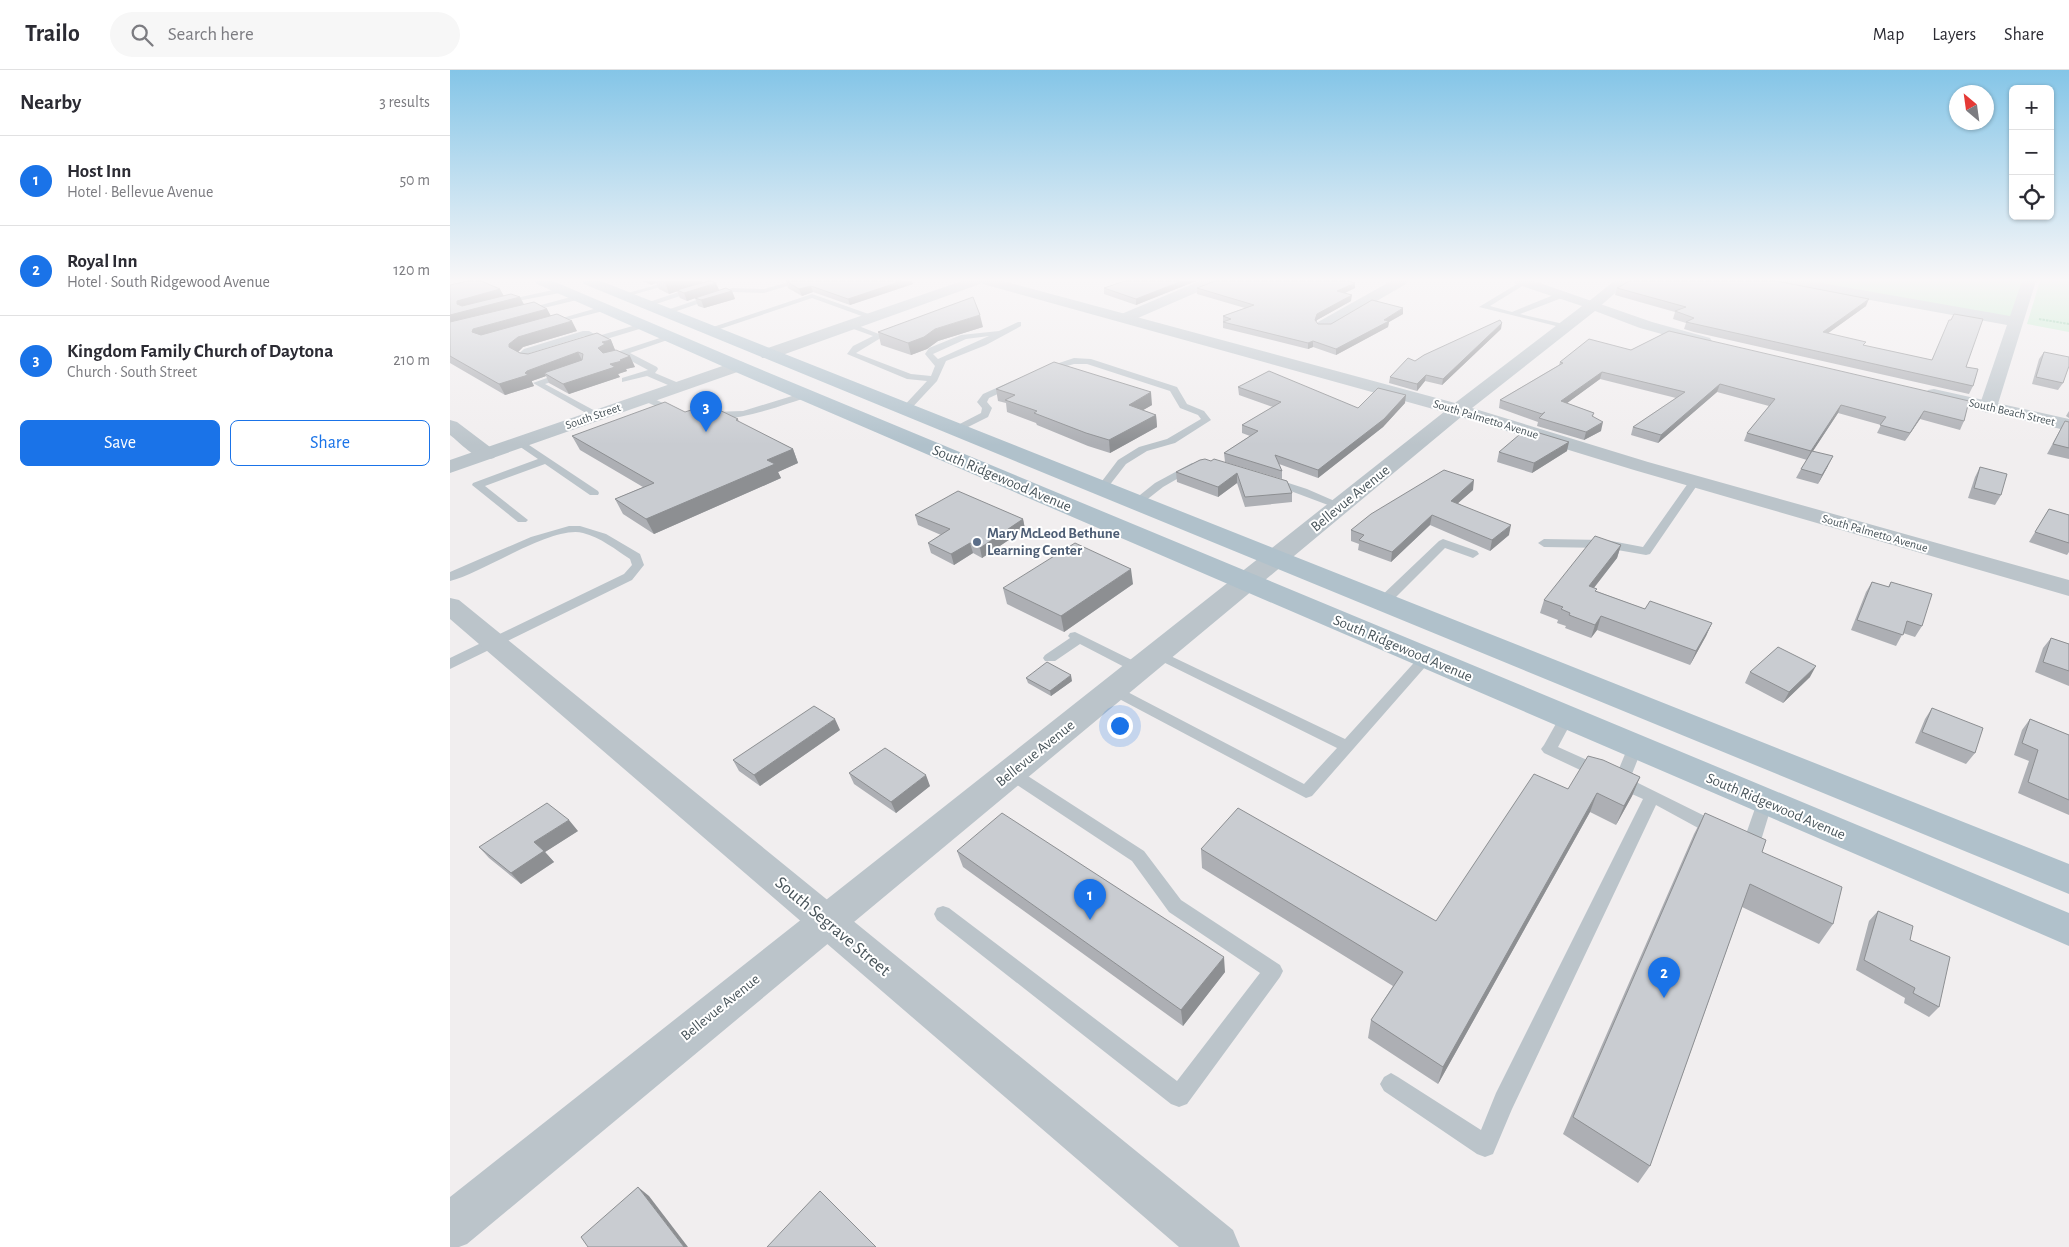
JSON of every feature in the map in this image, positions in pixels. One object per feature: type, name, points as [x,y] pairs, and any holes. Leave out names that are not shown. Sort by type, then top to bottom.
[{"type":"main road","name":"South Ridgewood Avenue","points":[[723,336],[2069,879]]},
{"type":"main road","points":[[672,337],[696,348],[744,356],[768,354]]},
{"type":"main road","name":"South Ridgewood Avenue","points":[[696,348],[2069,930]]},
{"type":"main road","points":[[737,366],[759,364],[806,370]]},
{"type":"street","points":[[768,354],[820,336]]},
{"type":"street","name":"South Palmetto Avenue","points":[[1190,336],[1458,410],[1695,482],[2069,588]]},
{"type":"street","name":"Bellevue Avenue","points":[[450,1227],[1458,410],[1553,336]]},
{"type":"street","points":[[1688,336],[1719,344]]},
{"type":"street","points":[[1988,407],[2011,336]]},
{"type":"street","name":"South Street","points":[[450,467],[737,366]]},
{"type":"street","name":"South Beach Street","points":[[1921,392],[2069,425]]},
{"type":"street","points":[[450,426],[487,454]]},
{"type":"street","name":"South Segrave Street","points":[[450,606],[1216,1247]]},
{"type":"lane","points":[[579,336],[527,351],[520,356],[530,360],[608,336]]},
{"type":"lane","points":[[591,336],[598,339]]},
{"type":"lane","points":[[880,336],[856,348],[851,354],[910,377],[934,379]]},
{"type":"lane","points":[[939,365],[929,354],[932,350],[964,337],[974,336]]},
{"type":"lane","points":[[905,410],[934,379],[942,359],[994,336]]},
{"type":"lane","points":[[672,337],[621,355],[654,369],[649,374],[678,386]]},
{"type":"lane","points":[[1037,372],[1074,361],[1088,361],[1174,389],[1183,406],[1201,413],[1206,420],[1171,441],[1143,449],[1122,462],[1101,489]]},
{"type":"lane","points":[[575,370],[537,383],[596,416]]},
{"type":"lane","points":[[625,380],[651,372]]},
{"type":"lane","points":[[955,430],[985,415],[987,408],[982,402],[986,396],[1020,380]]},
{"type":"lane","points":[[706,414],[732,416],[744,414],[805,394]]},
{"type":"lane","points":[[645,398],[680,414],[688,414]]},
{"type":"lane","points":[[520,442],[594,492]]},
{"type":"lane","points":[[522,520],[477,485],[546,460]]},
{"type":"lane","points":[[1136,503],[1159,485],[1192,466],[1201,464]]},
{"type":"lane","points":[[1266,479],[1303,490],[1340,506]]},
{"type":"lane","points":[[1544,543],[1606,544],[1646,551],[1695,482]]},
{"type":"lane","points":[[450,577],[550,534],[579,529],[590,532],[636,557],[638,565],[628,577],[450,664]]},
{"type":"lane","points":[[1382,603],[1443,544],[1472,554]]},
{"type":"lane","points":[[1050,658],[1077,637],[1137,671],[1306,792],[1426,658]]},
{"type":"lane","points":[[1137,671],[1347,746]]},
{"type":"lane","points":[[1567,717],[1549,749],[1652,796],[1750,847],[1765,801]]},
{"type":"lane","points":[[1620,782],[1635,746]]},
{"type":"lane","points":[[943,914],[1179,1096],[1273,971],[1186,916],[1175,906],[1138,856],[1010,772]]},
{"type":"lane","points":[[1391,1084],[1485,1146],[1504,1101],[1652,796]]},
{"type":"lane","points":[[450,1241],[454,1247]]},
{"type":"building","points":[[450,336],[522,336],[509,344],[509,347],[520,353],[528,354],[587,336],[603,336],[611,340],[602,342],[605,344],[598,348],[603,353],[616,350],[630,356],[620,360],[622,361],[610,364],[615,367],[563,384],[544,373],[582,360],[583,354],[578,352],[527,371],[525,373],[528,375],[499,384],[450,356]]},
{"type":"building","points":[[889,336],[925,336],[908,343]]},
{"type":"building","points":[[1279,336],[1361,336],[1336,349],[1313,341],[1308,343]]},
{"type":"building","points":[[1465,336],[1488,336],[1443,379],[1426,375],[1417,384],[1390,377],[1408,358],[1415,361]]},
{"type":"building","points":[[1659,336],[1690,336],[1969,401],[1964,421],[1924,411],[1910,433],[1880,425],[1886,417],[1841,405],[1811,451],[1747,433],[1775,399],[1720,384],[1661,435],[1633,427],[1685,392],[1602,372],[1561,401],[1594,413],[1592,416],[1603,422],[1586,432],[1539,418],[1545,412],[1542,414],[1500,400],[1563,363],[1560,362],[1589,339],[1631,350]]},
{"type":"building","points":[[1748,336],[1840,336],[1866,342],[1863,345],[1932,360],[1942,336],[1977,336],[1966,367],[1978,369],[1973,386]]},
{"type":"building","points":[[2044,352],[2069,357],[2069,366],[2063,383],[2036,377]]},
{"type":"building","points":[[1054,362],[1151,392],[1129,405],[1156,415],[1109,440],[1034,413],[1037,411],[1005,400],[1015,395],[996,389]]},
{"type":"building","points":[[1269,371],[1358,408],[1378,388],[1406,395],[1384,419],[1318,470],[1275,455],[1282,471],[1224,453],[1258,431],[1242,425],[1281,402],[1238,387]]},
{"type":"building","points":[[665,402],[685,412],[700,407],[713,407],[793,449],[767,460],[775,464],[646,519],[615,499],[654,483],[572,436]]},
{"type":"building","points":[[2065,421],[2069,422],[2069,448],[2053,444]]},
{"type":"building","points":[[1526,429],[1569,442],[1534,463],[1499,452]]},
{"type":"building","points":[[1812,451],[1833,456],[1822,475],[1801,469]]},
{"type":"building","points":[[1205,459],[1211,461],[1214,459],[1287,481],[1292,493],[1245,497],[1237,473],[1218,487],[1176,472]]},
{"type":"building","points":[[1980,467],[2007,474],[2001,495],[1974,488]]},
{"type":"building","points":[[1444,470],[1474,480],[1451,501],[1511,525],[1492,540],[1432,515],[1392,552],[1359,540],[1364,535],[1351,530],[1371,514]]},
{"type":"building","points":[[958,491],[1023,519],[980,548],[970,543],[951,554],[928,543],[950,529],[915,515]]},
{"type":"building","points":[[2049,509],[2069,515],[2069,543],[2035,532]]},
{"type":"building","points":[[1595,536],[1621,545],[1589,586],[1597,589],[1595,591],[1645,609],[1650,601],[1712,623],[1696,651],[1601,616],[1595,625],[1569,615],[1570,613],[1561,609],[1563,607],[1544,600]]},
{"type":"building","points":[[1075,543],[1131,569],[1061,616],[1003,588]]},
{"type":"building","points":[[1872,582],[1889,587],[1891,582],[1932,594],[1922,626],[1907,621],[1903,635],[1857,620]]},
{"type":"building","points":[[2051,638],[2069,644],[2069,671],[2043,662]]},
{"type":"building","points":[[1778,647],[1816,666],[1789,692],[1750,672]]},
{"type":"building","points":[[1047,662],[1071,675],[1050,691],[1026,678]]},
{"type":"building","points":[[814,706],[835,719],[754,775],[733,760]]},
{"type":"building","points":[[1932,708],[1983,728],[1975,753],[1922,732]]},
{"type":"building","points":[[2030,719],[2069,735],[2069,800],[2028,782],[2038,750],[2022,743]]},
{"type":"building","points":[[885,748],[926,775],[891,802],[849,773]]},
{"type":"building","points":[[1588,756],[1603,760],[1640,777],[1624,806],[1597,793],[1443,1067],[1371,1020],[1403,972],[1201,849],[1238,808],[1436,921],[1534,774],[1568,789]]},
{"type":"building","points":[[547,803],[569,820],[534,842],[544,851],[511,873],[479,847]]},
{"type":"building","points":[[1002,813],[1224,957],[1181,1010],[957,851]]},
{"type":"building","points":[[1705,813],[1766,840],[1762,852],[1842,887],[1833,924],[1750,884],[1650,1166],[1573,1117]]},
{"type":"building","points":[[1878,911],[1913,926],[1910,940],[1950,957],[1939,1007],[1913,993],[1915,988],[1864,960]]},
{"type":"building","points":[[638,1187],[684,1247],[588,1247],[581,1237]]},
{"type":"building","points":[[820,1191],[876,1247],[767,1247]]},
{"type":"place","name":"Kingdom Family Church of Daytona","points":[[706,432]]},
{"type":"place","name":"Mary McLeod Bethune Learning Center","points":[[977,542]]},
{"type":"place","name":"Host Inn","points":[[1090,920]]},
{"type":"place","name":"Royal Inn","points":[[1664,998]]}]
